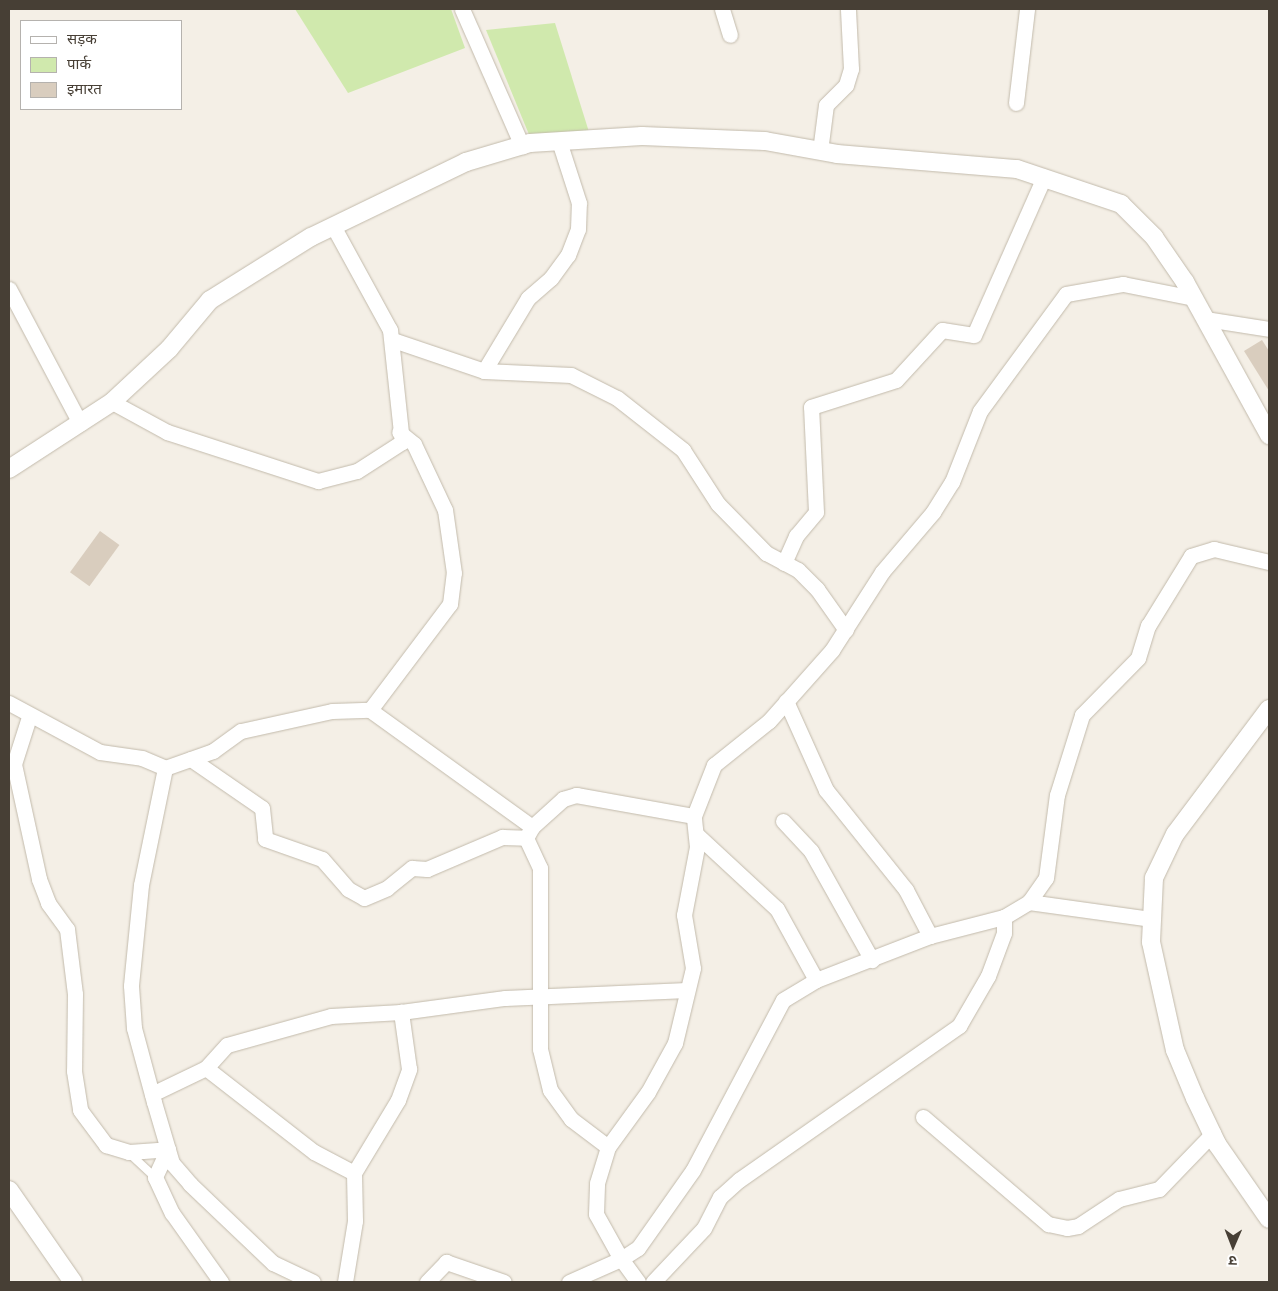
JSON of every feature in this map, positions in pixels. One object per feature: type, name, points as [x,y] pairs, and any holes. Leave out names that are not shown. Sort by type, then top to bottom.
[{"type":"street","points":[[462,9],[522,146]]},
{"type":"street","points":[[722,9],[730,35]]},
{"type":"street","points":[[820,151],[826,105],[846,86],[851,69],[848,9]]},
{"type":"street","points":[[1016,102],[1027,9]]},
{"type":"street","points":[[11,464],[112,402],[169,350],[210,300],[258,267],[333,226],[466,162],[522,146],[559,141],[694,137],[765,141],[820,151],[957,162],[1044,177],[1121,204],[1154,237],[1194,298],[1269,434]]},
{"type":"street","points":[[484,371],[528,298],[551,278],[568,255],[578,229],[578,204],[559,141]]},
{"type":"street","points":[[784,563],[796,536],[816,512],[811,407],[896,380],[942,330],[974,335],[1044,177]]},
{"type":"street","points":[[112,402],[167,432],[318,481],[370,463],[402,442],[399,432],[393,340],[333,226]]},
{"type":"street","points":[[638,1282],[621,1259],[596,1214],[597,1183],[608,1147],[662,1070],[675,1043],[693,968],[684,915],[696,834],[694,816],[714,766],[786,701],[846,630],[882,572],[938,504],[980,411],[1000,379],[1066,294],[1123,284],[1194,298]]},
{"type":"street","points":[[9,289],[80,423]]},
{"type":"street","points":[[1206,319],[1269,329]]},
{"type":"street","points":[[393,340],[484,371],[571,375],[616,398],[683,450],[718,504],[766,553],[784,563],[817,589],[846,630]]},
{"type":"street","points":[[370,710],[450,604],[454,573],[452,538],[442,503],[414,444],[399,432]]},
{"type":"street","points":[[569,1282],[621,1259],[638,1248],[693,1170],[775,1010],[796,988],[930,936],[1004,917],[1030,902],[1046,878],[1057,795],[1082,716],[1138,658],[1148,626],[1191,556],[1214,549],[1269,562]]},
{"type":"street","points":[[786,701],[826,790],[906,890],[930,936]]},
{"type":"street","points":[[9,703],[30,717],[100,752],[142,758],[165,768],[191,758],[241,732],[332,711],[370,710],[529,833],[540,868],[540,1049],[550,1090],[571,1119],[608,1147]]},
{"type":"street","points":[[1269,709],[1175,834],[1154,878],[1152,919],[1158,977],[1175,1050],[1212,1133],[1269,1219]]},
{"type":"street","points":[[30,717],[14,764],[39,879],[48,903],[67,929],[75,994],[74,1071],[80,1110],[106,1145],[129,1152],[168,1149]]},
{"type":"street","points":[[191,758],[262,808],[265,839],[322,859],[348,889],[364,898],[387,888],[412,868],[427,868],[502,837],[529,833],[562,799],[576,795],[694,816]]},
{"type":"street","points":[[165,768],[141,885],[131,976],[134,1028],[152,1094],[168,1149],[184,1177],[273,1262],[313,1282]]},
{"type":"street","points":[[783,821],[811,851],[872,960]]},
{"type":"street","points":[[696,834],[777,909],[816,980]]},
{"type":"street","points":[[1030,902],[1152,919]]},
{"type":"street","points":[[653,1282],[704,1228],[720,1197],[740,1180],[959,1026],[988,976],[1004,933],[1004,917]]},
{"type":"street","points":[[152,1094],[206,1068],[227,1045],[331,1016],[401,1012],[505,998],[541,999],[564,994],[687,990]]},
{"type":"street","points":[[345,1282],[355,1221],[354,1173],[398,1100],[409,1069],[401,1012]]},
{"type":"street","points":[[206,1068],[314,1152],[354,1173]]},
{"type":"street","points":[[923,1117],[1048,1224],[1067,1228],[1078,1226],[1119,1199],[1159,1189],[1212,1133]]},
{"type":"street","points":[[168,1149],[155,1177],[172,1213],[221,1282]]},
{"type":"street","points":[[9,1190],[73,1282]]},
{"type":"street","points":[[427,1282],[446,1262],[504,1282]]},
{"type":"lane","points":[[129,1152],[155,1177]]},
{"type":"green space","points":[[295,9],[451,9],[465,48],[348,93]]},
{"type":"green space","points":[[555,23],[589,132],[530,137],[486,30]]},
{"type":"building","points":[[1262,340],[1269,351],[1269,391],[1244,351]]},
{"type":"building","points":[[100,531],[119,545],[89,586],[70,572]]}]
